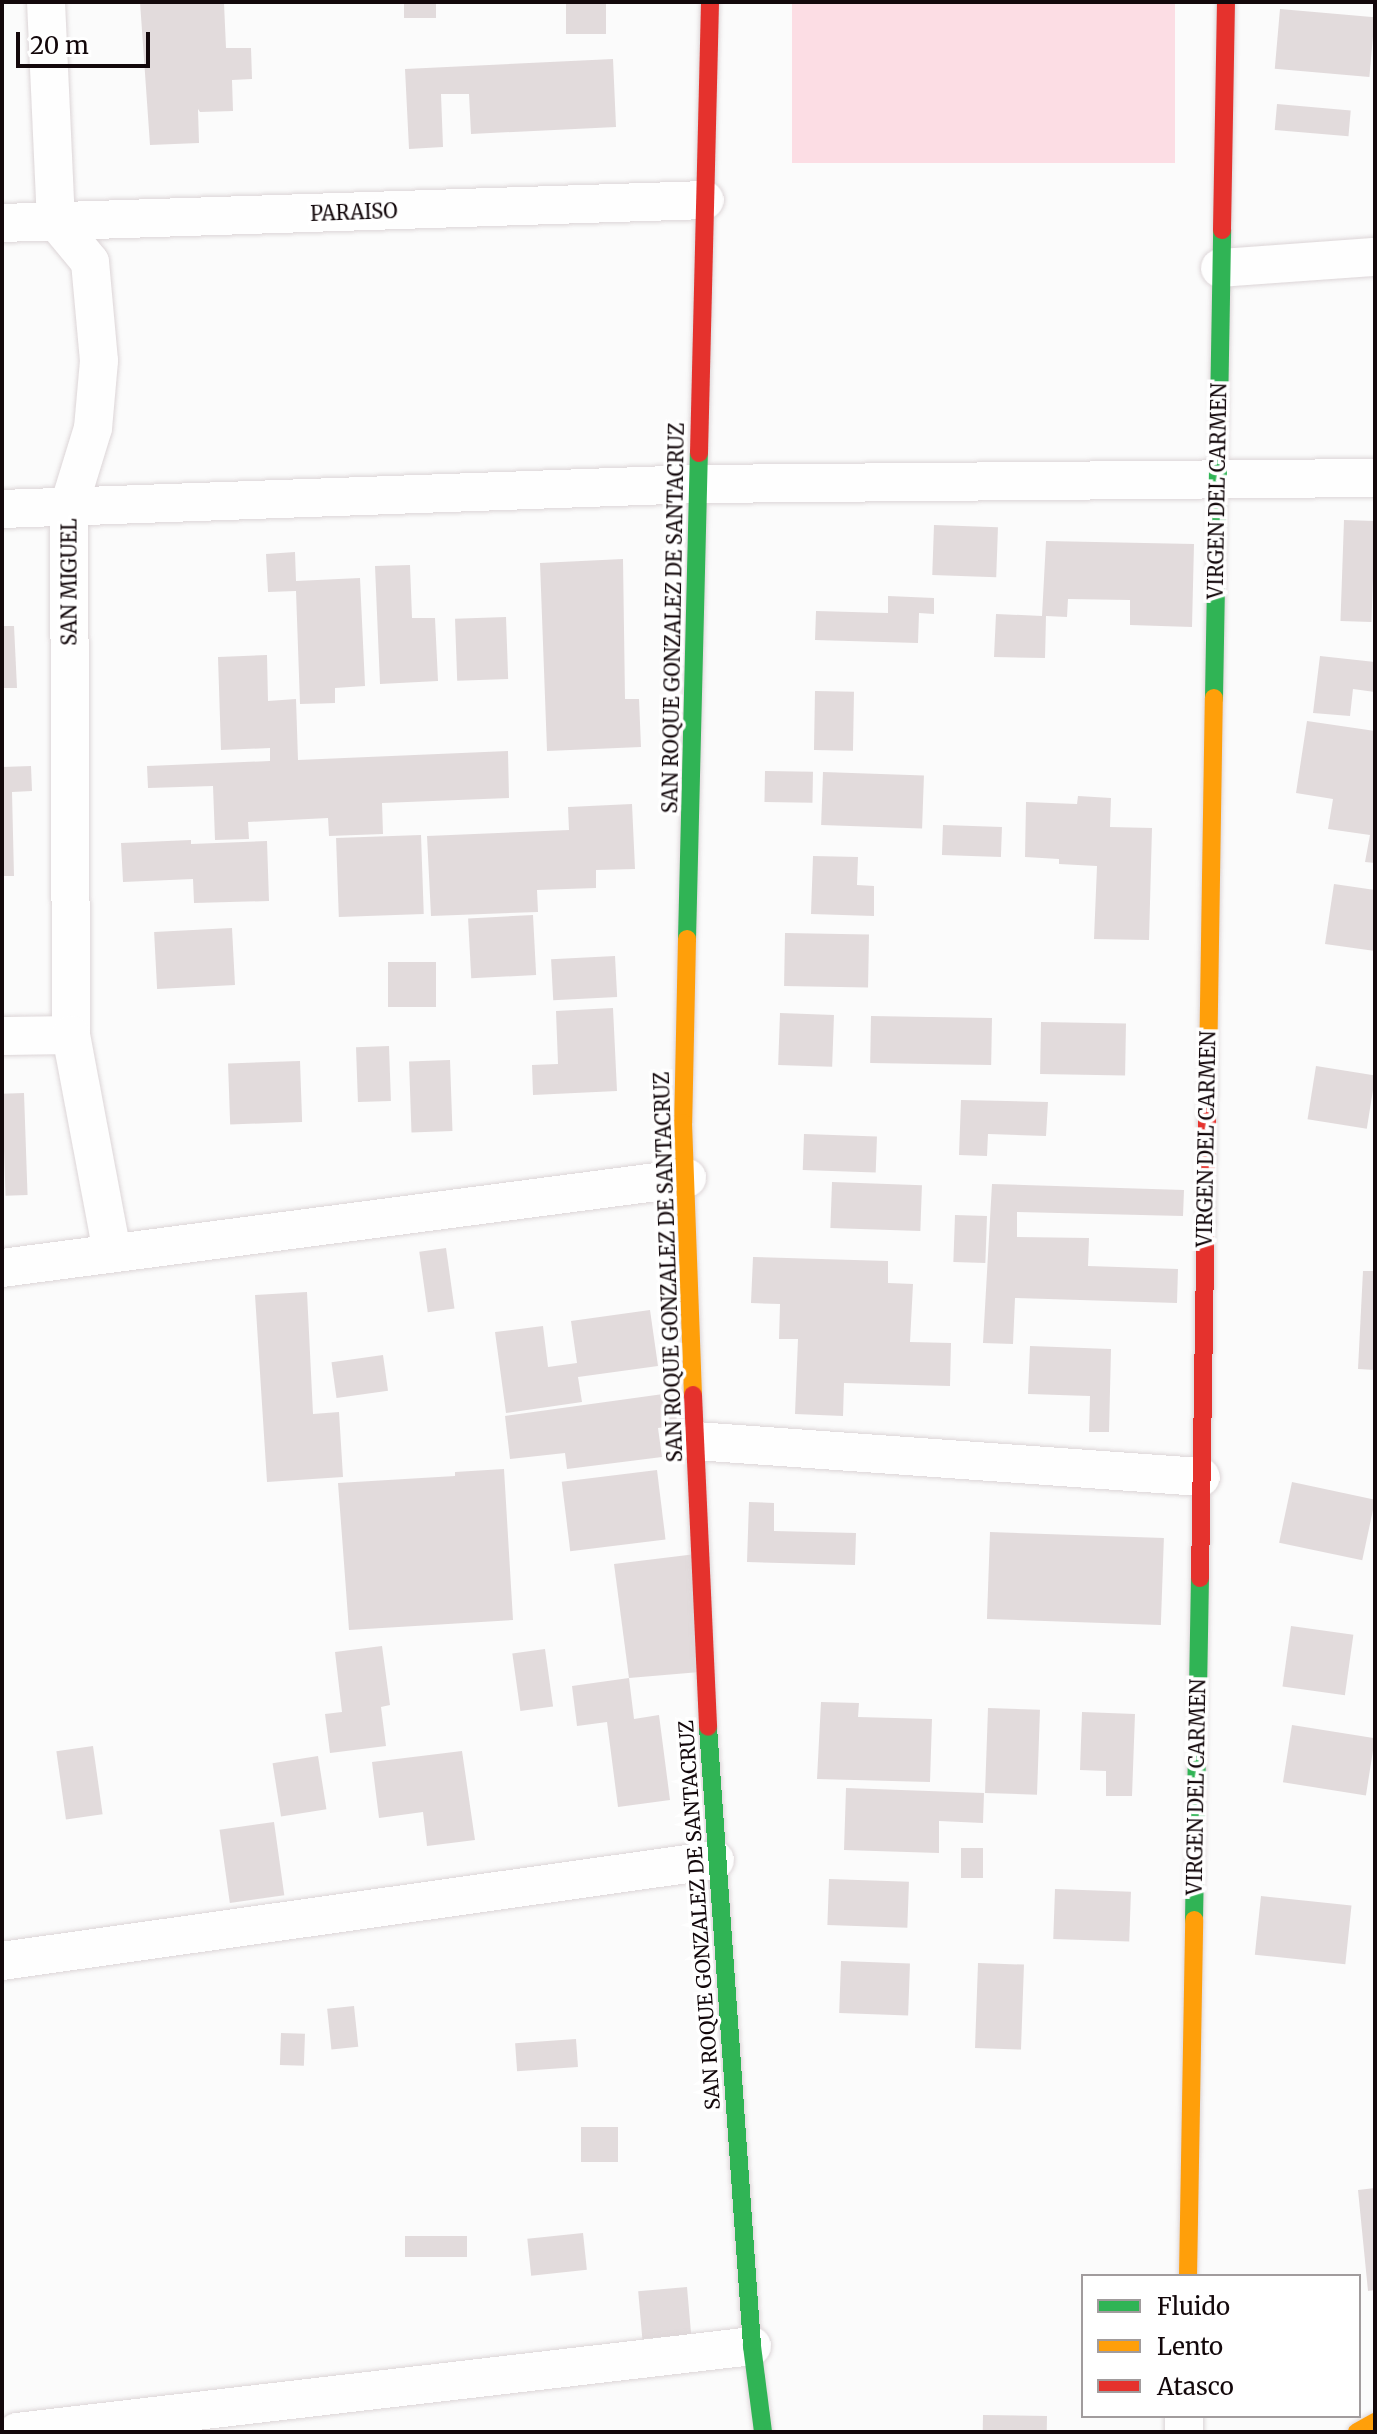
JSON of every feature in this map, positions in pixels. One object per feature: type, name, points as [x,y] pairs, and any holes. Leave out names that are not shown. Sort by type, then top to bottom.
[{"type":"street","points":[[46,2],[56,221]]},
{"type":"street","name":"SAN ROQUE GONZALEZ DE SANTACRUZ","points":[[710,2],[683,1123],[715,1860],[752,2346],[763,2432]]},
{"type":"street","name":"VIRGEN DEL CARMEN","points":[[1188,2274],[1226,2]]},
{"type":"street","name":"PARAISO","points":[[2,223],[705,200]]},
{"type":"street","name":"SAN MIGUEL","points":[[56,221],[90,262],[99,361],[93,428],[69,506],[71,1035],[112,1253]]},
{"type":"street","points":[[1220,268],[1375,257]]},
{"type":"street","points":[[2,509],[698,484],[1375,478]]},
{"type":"street","points":[[2,1036],[71,1035]]},
{"type":"street","points":[[2,1268],[687,1178]]},
{"type":"street","points":[[696,1441],[1201,1477]]},
{"type":"street","points":[[2,1961],[715,1860]]},
{"type":"street","points":[[17,2432],[752,2346]]},
{"type":"street","points":[[1357,2432],[1375,2422]]},
{"type":"shaded area","points":[[792,2],[1175,2],[1175,163],[792,163]]},
{"type":"building","points":[[140,2],[224,3],[226,48],[251,48],[252,79],[232,80],[233,111],[200,112],[198,109],[199,143],[150,145]]},
{"type":"building","points":[[404,2],[436,2],[436,18],[404,18]]},
{"type":"building","points":[[566,2],[606,2],[606,34],[566,34]]},
{"type":"building","points":[[1280,9],[1375,17],[1369,77],[1275,69]]},
{"type":"building","points":[[613,59],[616,127],[471,134],[469,94],[441,94],[443,147],[409,149],[405,69]]},
{"type":"building","points":[[1277,104],[1351,110],[1348,136],[1275,130]]},
{"type":"building","points":[[1344,520],[1375,521],[1371,622],[1340,621]]},
{"type":"building","points":[[934,525],[998,527],[996,577],[932,575]]},
{"type":"building","points":[[1046,541],[1194,544],[1192,627],[1130,625],[1130,600],[1068,599],[1067,617],[1046,616],[1045,658],[994,657],[996,614],[1042,616]]},
{"type":"building","points":[[295,552],[296,581],[360,578],[365,686],[335,688],[335,703],[300,704],[296,591],[268,592],[266,554]]},
{"type":"building","points":[[623,559],[625,699],[639,699],[641,747],[547,751],[540,563]]},
{"type":"building","points":[[410,565],[412,618],[435,618],[438,681],[380,684],[375,566]]},
{"type":"building","points":[[888,596],[934,598],[934,614],[919,613],[918,643],[815,640],[816,611],[888,613]]},
{"type":"building","points":[[506,617],[508,679],[457,681],[455,619]]},
{"type":"building","points":[[2,626],[14,626],[17,688],[2,688]]},
{"type":"building","points":[[267,655],[268,701],[296,699],[298,760],[508,751],[509,798],[382,803],[383,834],[329,836],[328,818],[248,822],[249,839],[215,840],[213,786],[148,788],[147,766],[270,761],[270,748],[221,750],[218,657]]},
{"type":"building","points":[[1320,656],[1375,662],[1375,692],[1353,689],[1350,716],[1313,713]]},
{"type":"building","points":[[815,691],[854,692],[853,751],[814,750]]},
{"type":"building","points":[[1307,721],[1375,731],[1375,863],[1365,862],[1370,835],[1328,829],[1333,799],[1296,793]]},
{"type":"building","points":[[31,766],[32,791],[12,792],[14,876],[2,876],[2,767]]},
{"type":"building","points":[[765,771],[813,772],[812,803],[764,802]]},
{"type":"building","points":[[823,772],[924,776],[922,828],[821,825]]},
{"type":"building","points":[[1078,796],[1111,798],[1110,827],[1152,828],[1149,940],[1094,939],[1097,866],[1059,864],[1059,859],[1025,857],[1026,802],[1077,804]]},
{"type":"building","points":[[632,804],[635,869],[596,870],[596,888],[537,890],[538,912],[431,916],[427,836],[569,830],[568,807]]},
{"type":"building","points":[[943,825],[1002,827],[1001,857],[942,855]]},
{"type":"building","points":[[421,835],[424,914],[339,917],[336,838]]},
{"type":"building","points":[[191,840],[191,844],[267,841],[269,901],[194,903],[193,879],[123,882],[121,843]]},
{"type":"building","points":[[813,856],[858,857],[857,885],[874,886],[874,916],[811,914]]},
{"type":"building","points":[[1334,884],[1375,890],[1375,951],[1325,944]]},
{"type":"building","points":[[533,915],[536,975],[471,978],[468,918]]},
{"type":"building","points":[[232,928],[235,985],[157,989],[154,932]]},
{"type":"building","points":[[785,933],[869,934],[868,987],[784,986]]},
{"type":"building","points":[[615,956],[617,997],[553,1000],[551,959]]},
{"type":"building","points":[[388,962],[436,962],[436,1007],[388,1007]]},
{"type":"building","points":[[613,1008],[617,1091],[533,1095],[532,1065],[558,1064],[556,1011]]},
{"type":"building","points":[[780,1013],[834,1015],[832,1067],[778,1065]]},
{"type":"building","points":[[871,1016],[992,1018],[991,1065],[870,1063]]},
{"type":"building","points":[[1041,1022],[1126,1023],[1125,1075],[1040,1074]]},
{"type":"building","points":[[389,1046],[391,1101],[358,1102],[356,1047]]},
{"type":"building","points":[[450,1060],[452,1131],[412,1132],[409,1061]]},
{"type":"building","points":[[300,1061],[302,1122],[230,1124],[228,1064]]},
{"type":"building","points":[[1316,1066],[1375,1075],[1367,1129],[1308,1119]]},
{"type":"building","points":[[24,1093],[28,1195],[6,1196],[2,1094]]},
{"type":"building","points":[[961,1100],[1048,1102],[1046,1136],[988,1134],[987,1156],[959,1155]]},
{"type":"building","points":[[804,1134],[877,1137],[876,1173],[803,1170]]},
{"type":"building","points":[[832,1182],[922,1185],[920,1231],[830,1228]]},
{"type":"building","points":[[992,1184],[1184,1190],[1183,1216],[1017,1212],[1017,1237],[1089,1238],[1088,1266],[1178,1269],[1177,1303],[1015,1298],[1013,1344],[983,1343]]},
{"type":"building","points":[[955,1215],[987,1216],[985,1263],[953,1262]]},
{"type":"building","points":[[446,1248],[454,1308],[428,1312],[419,1252]]},
{"type":"building","points":[[753,1257],[888,1261],[888,1283],[913,1284],[910,1342],[951,1343],[950,1386],[844,1383],[843,1416],[795,1414],[798,1339],[779,1339],[780,1304],[751,1303]]},
{"type":"building","points":[[1363,1271],[1375,1271],[1375,1370],[1358,1369]]},
{"type":"building","points":[[307,1292],[313,1414],[339,1412],[343,1477],[267,1482],[255,1295]]},
{"type":"building","points":[[650,1310],[658,1366],[578,1377],[582,1402],[506,1413],[495,1332],[543,1326],[548,1367],[577,1363],[571,1321]]},
{"type":"building","points":[[1030,1346],[1111,1349],[1109,1432],[1089,1432],[1090,1396],[1028,1394]]},
{"type":"building","points":[[383,1355],[388,1391],[337,1398],[332,1362]]},
{"type":"building","points":[[685,1391],[689,1424],[658,1428],[662,1457],[567,1469],[565,1453],[510,1459],[505,1416]]},
{"type":"building","points":[[504,1469],[513,1620],[349,1630],[338,1483],[455,1476],[455,1472]]},
{"type":"building","points":[[657,1470],[666,1539],[570,1551],[562,1482]]},
{"type":"building","points":[[1292,1482],[1375,1500],[1362,1560],[1279,1543]]},
{"type":"building","points":[[749,1502],[774,1503],[774,1531],[856,1533],[855,1565],[747,1562]]},
{"type":"building","points":[[990,1532],[1164,1538],[1161,1625],[987,1619]]},
{"type":"building","points":[[696,1554],[700,1672],[629,1678],[614,1564]]},
{"type":"building","points":[[1291,1626],[1353,1635],[1345,1695],[1283,1686]]},
{"type":"building","points":[[382,1646],[390,1705],[381,1707],[386,1746],[330,1753],[325,1714],[342,1712],[335,1652]]},
{"type":"building","points":[[545,1649],[553,1706],[520,1711],[512,1654]]},
{"type":"building","points":[[629,1678],[634,1719],[659,1715],[670,1800],[618,1807],[607,1722],[577,1726],[572,1686]]},
{"type":"building","points":[[821,1702],[859,1703],[858,1717],[932,1719],[930,1782],[817,1779]]},
{"type":"building","points":[[988,1708],[1040,1710],[1037,1795],[985,1793]]},
{"type":"building","points":[[1082,1712],[1135,1714],[1132,1796],[1106,1796],[1106,1771],[1080,1770]]},
{"type":"building","points":[[1292,1725],[1375,1738],[1366,1795],[1283,1782]]},
{"type":"building","points":[[93,1746],[103,1814],[66,1819],[56,1751]]},
{"type":"building","points":[[462,1751],[475,1840],[427,1846],[423,1812],[379,1818],[372,1762]]},
{"type":"building","points":[[318,1756],[326,1809],[281,1817],[273,1763]]},
{"type":"building","points":[[846,1788],[984,1793],[983,1823],[939,1821],[939,1853],[844,1850]]},
{"type":"building","points":[[274,1822],[284,1895],[230,1903],[220,1830]]},
{"type":"building","points":[[961,1848],[983,1848],[983,1878],[961,1878]]},
{"type":"building","points":[[829,1879],[909,1882],[907,1928],[827,1925]]},
{"type":"building","points":[[1055,1889],[1131,1892],[1129,1942],[1053,1939]]},
{"type":"building","points":[[1261,1896],[1352,1906],[1345,1964],[1255,1955]]},
{"type":"building","points":[[841,1961],[910,1963],[908,2015],[839,2013]]},
{"type":"building","points":[[978,1963],[1024,1965],[1021,2050],[975,2048]]},
{"type":"building","points":[[354,2006],[358,2047],[331,2050],[327,2009]]},
{"type":"building","points":[[281,2033],[305,2034],[304,2066],[280,2065]]},
{"type":"building","points":[[576,2039],[578,2067],[517,2071],[515,2043]]},
{"type":"building","points":[[581,2127],[618,2127],[618,2162],[581,2162]]},
{"type":"building","points":[[1375,2188],[1375,2290],[1368,2291],[1358,2190]]},
{"type":"building","points":[[583,2233],[587,2270],[531,2276],[527,2239]]},
{"type":"building","points":[[405,2236],[467,2236],[467,2257],[405,2257]]},
{"type":"building","points":[[687,2287],[691,2335],[642,2339],[638,2291]]},
{"type":"building","points":[[983,2415],[1047,2416],[1047,2432],[983,2432]]},
{"type":"traffic: fast","points":[[1214,698],[1222,230]]},
{"type":"traffic: fast","points":[[687,939],[699,453]]},
{"type":"traffic: fast","points":[[1194,1920],[1200,1578]]},
{"type":"traffic: fast","points":[[708,1727],[752,2346],[763,2432]]},
{"type":"traffic: slow","points":[[1208,1069],[1214,698]]},
{"type":"traffic: slow","points":[[687,939],[683,1123],[693,1395]]},
{"type":"traffic: slow","points":[[1188,2274],[1194,1920]]},
{"type":"traffic: slow","points":[[1357,2432],[1375,2422]]},
{"type":"traffic: jam","points":[[699,453],[710,2]]},
{"type":"traffic: jam","points":[[1222,230],[1226,2]]},
{"type":"traffic: jam","points":[[1200,1578],[1208,1069]]},
{"type":"traffic: jam","points":[[693,1395],[708,1727]]}]
